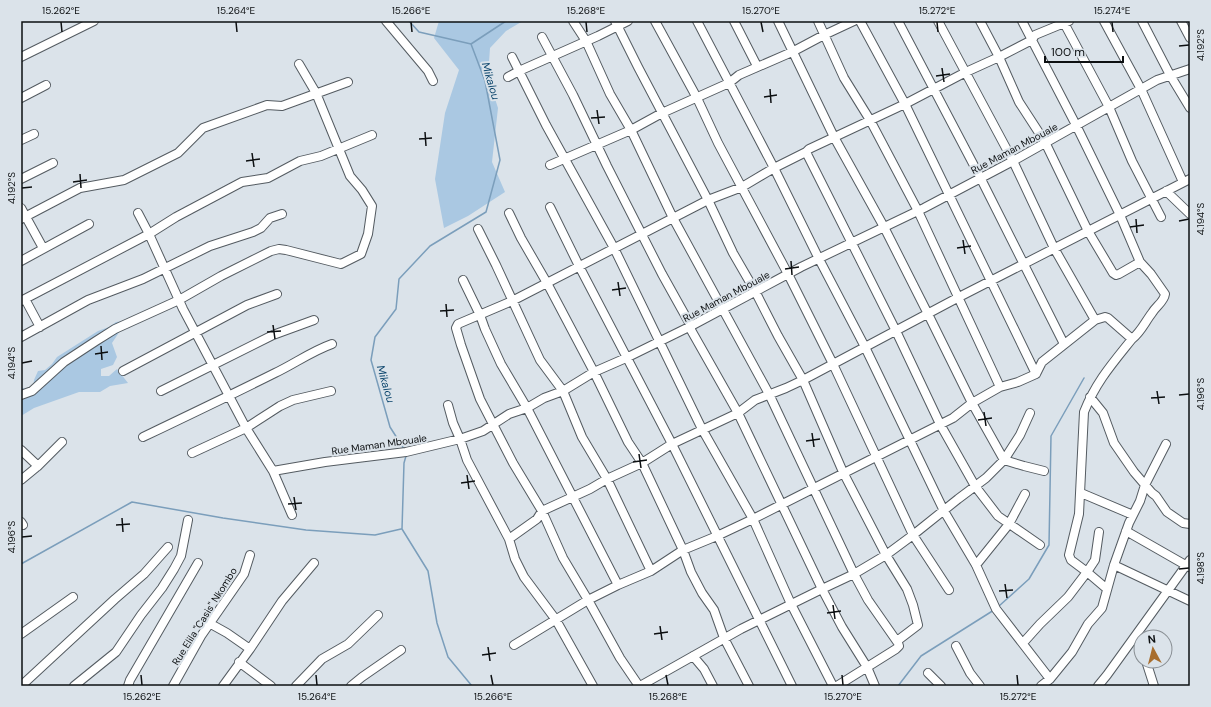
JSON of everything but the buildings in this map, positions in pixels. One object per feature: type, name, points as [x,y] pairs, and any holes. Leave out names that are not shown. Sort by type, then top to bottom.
[{"type":"street","points":[[21,57],[94,21]]},
{"type":"street","points":[[386,21],[428,71],[433,81]]},
{"type":"street","points":[[573,21],[586,41],[610,94],[631,130],[673,218],[769,394],[812,488],[854,574],[868,600],[897,641],[898,646],[896,649],[837,686]]},
{"type":"street","points":[[508,77],[586,41],[616,23],[628,21]]},
{"type":"street","points":[[655,21],[697,98],[718,143],[788,274],[833,364],[913,535],[949,590]]},
{"type":"street","points":[[697,21],[865,347],[908,440],[944,511],[976,565],[996,609],[1050,679]]},
{"type":"street","points":[[734,21],[757,66]]},
{"type":"street","points":[[778,21],[834,137],[884,228],[972,403],[1004,460],[1044,471]]},
{"type":"street","points":[[818,21],[844,78],[870,120],[918,211],[1000,387]]},
{"type":"street","points":[[550,165],[631,130],[662,113],[729,83],[739,75],[757,66],[792,52],[824,34],[854,21]]},
{"type":"street","points":[[860,21],[905,104],[1036,374]]},
{"type":"street","points":[[898,21],[1064,344]]},
{"type":"street","points":[[938,21],[1013,160],[1054,248],[1095,320]]},
{"type":"street","points":[[980,21],[999,57],[1019,102],[1045,142],[1088,231],[1114,275],[1119,274],[1140,262]]},
{"type":"street","points":[[1022,21],[1120,214],[1140,262],[1164,292],[1165,297],[1153,311],[1139,334],[1132,339],[1101,378],[1090,397],[1084,412],[1079,514],[1069,555],[1071,560],[1088,572],[1107,589]]},
{"type":"street","points":[[509,539],[537,519],[542,511],[642,463],[672,444],[738,413],[755,400],[803,380],[990,281],[1186,181],[1141,89],[1104,21]]},
{"type":"street","points":[[1142,21],[1170,75],[1190,108]]},
{"type":"street","points":[[1181,21],[1190,38]]},
{"type":"street","points":[[1030,413],[1020,435],[1004,460],[986,478],[886,555],[854,574],[724,638],[640,686],[620,658],[563,558],[542,511],[513,463],[478,393],[456,328],[461,322],[512,301],[708,200],[742,187],[809,149],[905,104],[933,88],[1032,40],[1035,35],[1066,22],[1109,107],[1132,161],[1161,217]]},
{"type":"street","points":[[616,23],[708,200],[733,253],[803,380],[844,472],[886,555],[907,589],[918,623],[917,627],[897,641]]},
{"type":"street","points":[[542,37],[573,95],[662,274],[691,326],[691,330],[738,413],[822,589],[842,627],[866,667],[875,686]]},
{"type":"street","points":[[512,57],[537,109],[614,248],[658,342],[702,429],[753,519],[791,604],[833,686]]},
{"type":"street","points":[[21,395],[32,391],[64,362],[115,329],[179,300],[271,251],[279,249],[286,250],[340,264],[361,254],[368,234],[372,206],[362,190],[350,176],[316,93],[299,64]]},
{"type":"street","name":"Rue Maman Mbouale","points":[[273,471],[325,462],[406,452],[460,439],[482,431],[509,414],[527,408],[544,398],[563,391],[594,372],[691,326],[722,308],[788,274],[918,211],[1141,89],[1170,75],[1190,69]]},
{"type":"street","points":[[23,218],[80,188],[124,180],[178,153],[203,128],[268,105],[282,106],[348,82]]},
{"type":"street","points":[[21,98],[46,85]]},
{"type":"street","points":[[21,140],[34,134]]},
{"type":"street","points":[[40,327],[23,300],[149,234],[176,217],[242,182],[268,178],[300,161],[321,156],[372,135]]},
{"type":"street","points":[[806,152],[896,331],[940,424],[975,486],[995,513],[1040,545]]},
{"type":"street","points":[[21,179],[53,163]]},
{"type":"street","points":[[1166,191],[1190,214]]},
{"type":"street","points":[[550,207],[626,358],[672,444],[792,686]]},
{"type":"street","points":[[21,208],[23,218],[43,248]]},
{"type":"street","points":[[138,213],[179,300],[246,428],[273,471],[292,515]]},
{"type":"street","points":[[509,213],[521,238],[547,283],[594,372],[628,442],[642,463],[683,550],[691,572],[702,593],[714,610],[724,638],[749,686]]},
{"type":"street","points":[[21,337],[88,300],[143,279],[210,246],[253,232],[262,228],[270,218],[282,214]]},
{"type":"street","points":[[21,261],[89,224]]},
{"type":"street","points":[[478,230],[540,360],[563,391],[582,437],[607,479],[651,571]]},
{"type":"street","points":[[463,280],[501,364],[527,408],[618,585]]},
{"type":"street","points":[[124,371],[247,305],[277,294]]},
{"type":"street","points":[[514,645],[588,600],[651,571],[683,550],[717,536],[782,505],[812,488],[953,418],[972,403],[1000,387],[1018,382],[1036,374],[1042,362],[1095,320],[1105,317],[1108,318],[1132,339]]},
{"type":"street","points":[[161,391],[273,335],[314,320]]},
{"type":"street","points":[[143,437],[230,396],[285,368],[321,347],[332,344]]},
{"type":"street","points":[[192,453],[246,428],[280,406],[293,400],[331,391]]},
{"type":"street","points":[[1090,397],[1103,413],[1114,443],[1134,472],[1156,496],[1167,512],[1183,524],[1190,524]]},
{"type":"street","points":[[448,406],[467,460],[509,539],[515,559],[524,576],[556,620],[593,686]]},
{"type":"street","points":[[21,480],[38,466],[62,442]]},
{"type":"street","points":[[1041,686],[1050,679],[1072,652],[1093,617],[1102,608],[1114,565],[1126,531],[1140,501],[1145,485],[1166,444]]},
{"type":"street","points":[[21,450],[38,466]]},
{"type":"street","points":[[1081,493],[1133,515]]},
{"type":"street","points":[[976,565],[1009,524],[1025,494]]},
{"type":"street","points":[[74,686],[116,652],[141,615],[162,588],[181,556],[188,520]]},
{"type":"street","points":[[1098,686],[1168,590],[1189,564],[1126,531]]},
{"type":"street","points":[[1023,643],[1068,597],[1088,572],[1095,560],[1100,532]]},
{"type":"street","points":[[21,686],[114,599],[144,574],[168,547]]},
{"type":"street","name":"Rue Elila \"Casis\" Nkombo","points":[[173,686],[209,623],[244,574],[250,555]]},
{"type":"street","points":[[128,686],[130,680],[198,563]]},
{"type":"street","points":[[223,686],[282,601],[314,563]]},
{"type":"street","points":[[1114,565],[1190,602]]},
{"type":"street","points":[[21,634],[73,597]]},
{"type":"street","points":[[296,686],[322,660],[348,644],[378,616]]},
{"type":"street","points":[[209,623],[250,649]]},
{"type":"street","points":[[956,646],[970,673],[980,686]]},
{"type":"street","points":[[352,686],[362,677],[401,650]]},
{"type":"street","points":[[693,656],[708,674],[713,686]]},
{"type":"street","points":[[239,662],[272,686]]},
{"type":"street","points":[[1149,669],[1154,686]]},
{"type":"street","points":[[928,674],[941,686]]},
{"type":"shaded area","points":[[439,21],[523,21],[506,31],[490,48],[488,77],[498,108],[492,162],[505,192],[468,216],[444,228],[435,179],[445,113],[459,70],[434,38]]},
{"type":"shaded area","points":[[124,321],[112,343],[117,357],[113,365],[101,369],[101,376],[109,376],[117,369],[128,383],[110,386],[100,392],[79,392],[34,408],[21,416],[21,387],[25,389],[33,388],[34,380],[38,371],[45,370],[57,357],[98,331],[109,327],[116,322]]},
{"type":"waterway","name":"Mikalou","points":[[409,21],[419,32],[471,44]]},
{"type":"waterway","points":[[471,44],[506,21]]},
{"type":"waterway","name":"Mikalou","points":[[404,449],[390,427],[371,360],[375,337],[396,309],[399,279],[430,246],[486,212],[500,160],[485,81],[471,44]]},
{"type":"waterway","points":[[999,606],[1029,579],[1049,545],[1051,436],[1084,378]]},
{"type":"waterway","name":"Mikalou","points":[[406,456],[404,463],[402,529],[428,571],[437,623],[448,657],[472,686]]},
{"type":"waterway","points":[[21,564],[132,502],[223,518],[306,530],[375,535],[401,529]]},
{"type":"waterway","points":[[898,686],[921,656],[994,610]]}]
